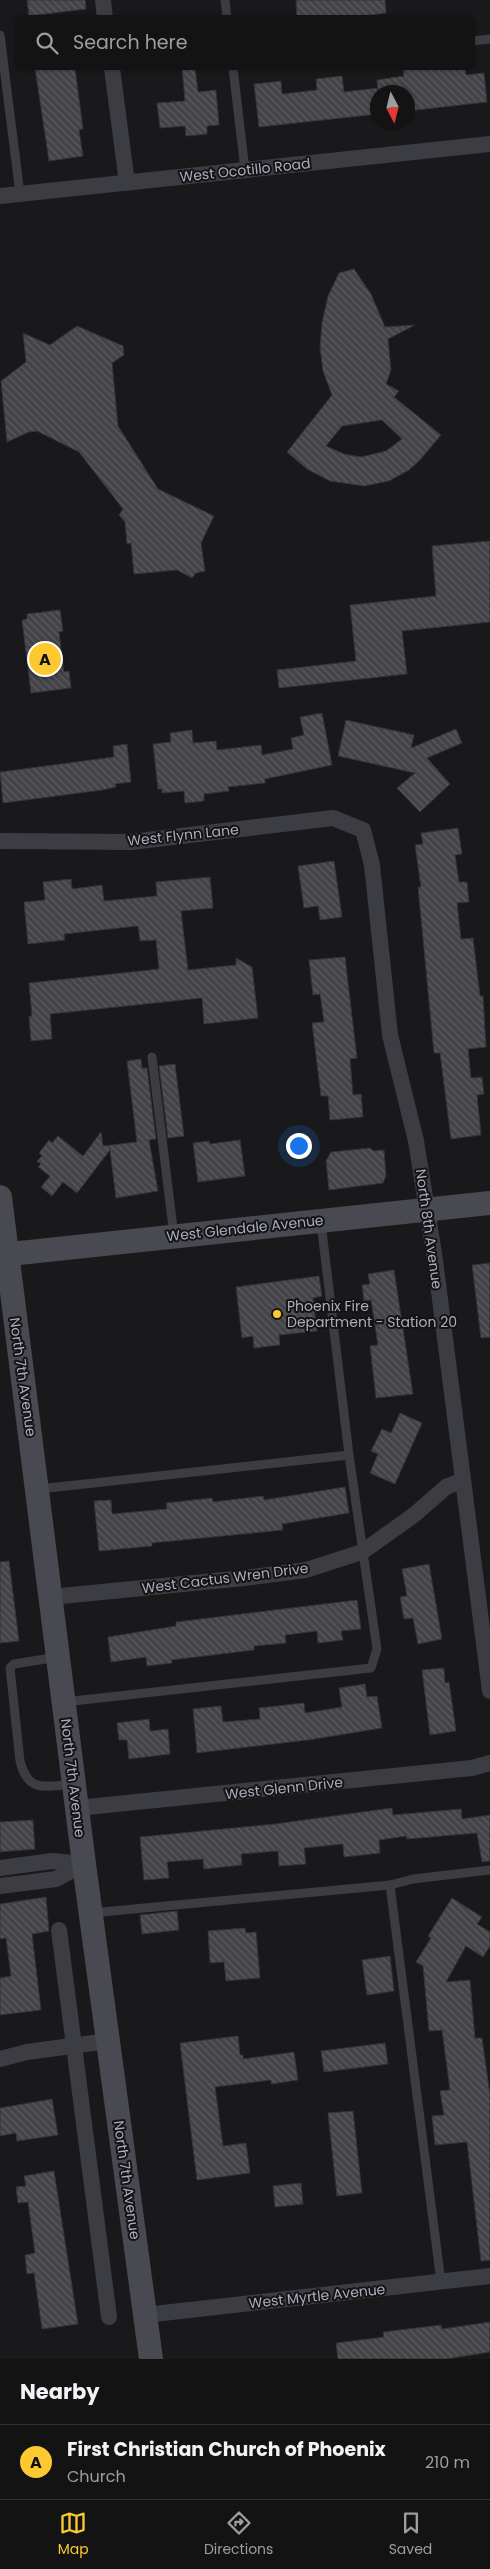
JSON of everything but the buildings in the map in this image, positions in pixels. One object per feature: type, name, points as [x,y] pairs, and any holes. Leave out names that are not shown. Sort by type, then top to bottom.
[{"type":"main road","name":"North 7th Avenue","points":[[0,1197],[4,1254],[38,1489],[63,1702],[150,2359]]},
{"type":"main road","name":"West Glendale Avenue","points":[[4,1254],[490,1203]]},
{"type":"street","points":[[103,0],[105,15]]},
{"type":"street","points":[[112,70],[126,183]]},
{"type":"street","name":"West Ocotillo Road","points":[[0,196],[490,144]]},
{"type":"street","name":"West Flynn Lane","points":[[0,841],[131,842],[333,818],[363,830]]},
{"type":"street","name":"North 8th Avenue","points":[[363,830],[372,865],[390,1035],[416,1141],[427,1209],[490,1691]]},
{"type":"street","name":"West Cactus Wren Drive","points":[[51,1596],[244,1578],[306,1570],[362,1552],[414,1515],[446,1487],[463,1480]]},
{"type":"street","name":"West Glenn Drive","points":[[77,1808],[472,1768],[490,1763]]},
{"type":"street","points":[[0,1868],[52,1861],[84,1864]]},
{"type":"street","points":[[0,1886],[56,1879],[84,1864]]},
{"type":"street","points":[[59,1930],[109,2318]]},
{"type":"street","points":[[0,2059],[27,2052],[108,2041]]},
{"type":"street","name":"West Myrtle Avenue","points":[[145,2315],[490,2276]]},
{"type":"lane","points":[[225,0],[227,15]]},
{"type":"lane","points":[[0,34],[20,194]]},
{"type":"lane","points":[[475,41],[490,39]]},
{"type":"lane","points":[[233,70],[245,170]]},
{"type":"lane","points":[[152,1057],[174,1236]]},
{"type":"lane","points":[[63,1702],[371,1668],[377,1649],[349,1456],[321,1220]]},
{"type":"lane","points":[[38,1489],[349,1456]]},
{"type":"lane","points":[[58,1657],[22,1662],[14,1664],[10,1668],[20,1761],[23,1776],[32,1785],[74,1784]]},
{"type":"lane","points":[[91,1913],[390,1885],[413,1879],[490,1870]]},
{"type":"lane","points":[[390,1885],[442,2282]]},
{"type":"place","name":"First Christian Church of Phoenix","points":[[45,659]]},
{"type":"place","name":"Phoenix Fire Department - Station 20","points":[[277,1314]]}]
